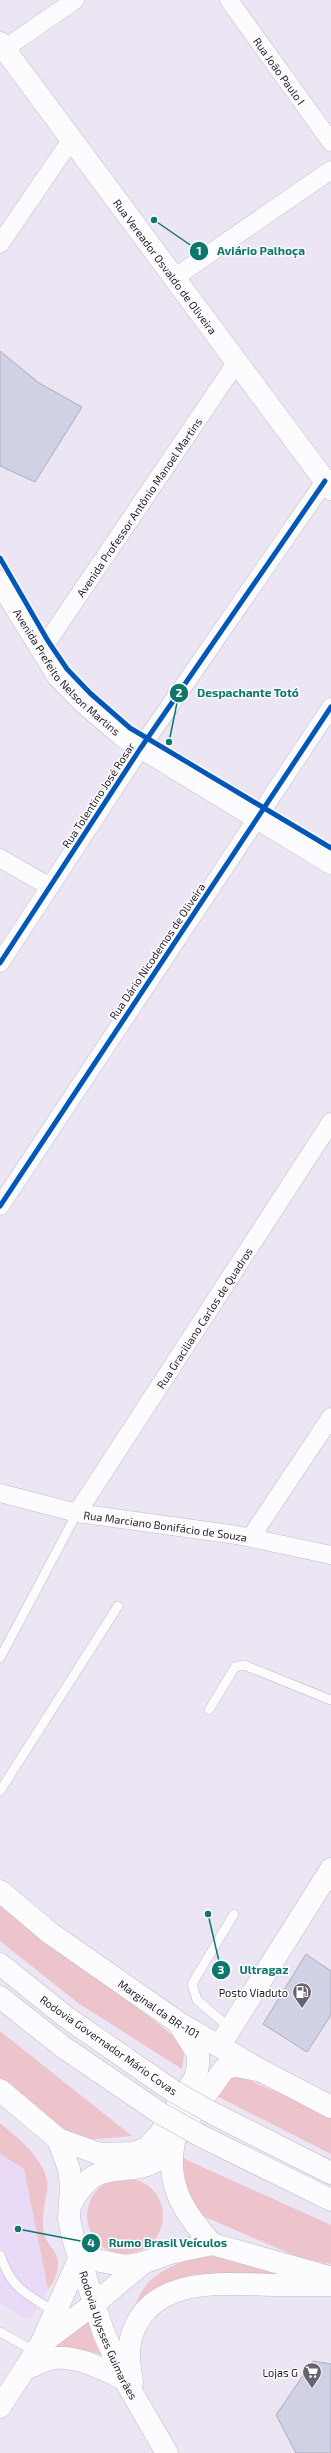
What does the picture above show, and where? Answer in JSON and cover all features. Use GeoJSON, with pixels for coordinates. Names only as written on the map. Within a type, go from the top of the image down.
{"type":"FeatureCollection","features":[{"type":"Feature","properties":{"kind":"main road","name":"Rua Vereador Osvaldo de Oliveira"},"geometry":{"type":"LineString","coordinates":[[2,46],[328,485]]}},
{"type":"Feature","properties":{"kind":"main road","name":"Avenida Prefeito Nelson Martins"},"geometry":{"type":"LineString","coordinates":[[0,582],[41,651],[58,676],[82,701],[140,749],[331,863]]}},
{"type":"Feature","properties":{"kind":"main road"},"geometry":{"type":"LineString","coordinates":[[225,2036],[331,1869]]}},
{"type":"Feature","properties":{"kind":"main road","name":"Marginal da BR-101"},"geometry":{"type":"LineString","coordinates":[[0,1890],[50,1933],[178,2023],[225,2036],[262,2071],[331,2107]]}},
{"type":"Feature","properties":{"kind":"main road","name":"Rodovia Governador Mário Covas"},"geometry":{"type":"LineString","coordinates":[[0,1964],[66,2017],[173,2091],[214,2114],[331,2173]]}},
{"type":"Feature","properties":{"kind":"main road"},"geometry":{"type":"LineString","coordinates":[[0,1997],[63,2048],[160,2113],[201,2136],[331,2200]]}},
{"type":"Feature","properties":{"kind":"main road"},"geometry":{"type":"LineString","coordinates":[[0,2090],[58,2139],[100,2154],[134,2152],[147,2148],[159,2135],[195,2078],[198,2066],[198,2054],[193,2044],[178,2023]]}},
{"type":"Feature","properties":{"kind":"main road"},"geometry":{"type":"LineString","coordinates":[[71,2204],[80,2186],[90,2177],[111,2170],[155,2162],[174,2143],[224,2068],[236,2066],[262,2071]]}},
{"type":"Feature","properties":{"kind":"main road","name":"Rodovia Ulysses Guimarães"},"geometry":{"type":"LineString","coordinates":[[58,2139],[68,2169],[71,2204],[69,2219],[73,2238],[110,2351],[167,2453]]}},
{"type":"Feature","properties":{"kind":"main road"},"geometry":{"type":"LineString","coordinates":[[174,2143],[171,2173],[177,2192],[186,2212],[212,2244]]}},
{"type":"Feature","properties":{"kind":"main road"},"geometry":{"type":"LineString","coordinates":[[2,2401],[34,2355],[56,2313],[80,2257],[126,2266],[142,2263],[170,2253],[212,2244],[331,2278]]}},
{"type":"Feature","properties":{"kind":"main road"},"geometry":{"type":"LineString","coordinates":[[34,2355],[142,2263]]}},
{"type":"Feature","properties":{"kind":"main road"},"geometry":{"type":"LineString","coordinates":[[129,2387],[129,2356],[131,2338],[137,2324],[145,2311],[171,2291],[194,2286],[219,2284],[331,2285]]}},
{"type":"Feature","properties":{"kind":"main road"},"geometry":{"type":"LineString","coordinates":[[34,2355],[50,2359],[66,2358],[104,2370],[129,2387]]}},
{"type":"Feature","properties":{"kind":"street"},"geometry":{"type":"LineString","coordinates":[[2,46],[75,0]]}},
{"type":"Feature","properties":{"kind":"street","name":"Rua João Paulo I"},"geometry":{"type":"LineString","coordinates":[[229,0],[331,142]]}},
{"type":"Feature","properties":{"kind":"street"},"geometry":{"type":"LineString","coordinates":[[0,244],[71,140]]}},
{"type":"Feature","properties":{"kind":"street"},"geometry":{"type":"LineString","coordinates":[[174,278],[331,170]]}},
{"type":"Feature","properties":{"kind":"street","name":"Avenida Professor Antônio Manoel Martins"},"geometry":{"type":"LineString","coordinates":[[41,651],[236,363]]}},
{"type":"Feature","properties":{"kind":"street","name":"Rua Tolentino José Rosar"},"geometry":{"type":"LineString","coordinates":[[0,963],[140,749],[328,485]]}},
{"type":"Feature","properties":{"kind":"street","name":"Rua Dário Nicodemos de Oliveira"},"geometry":{"type":"LineString","coordinates":[[0,1206],[331,707]]}},
{"type":"Feature","properties":{"kind":"street"},"geometry":{"type":"LineString","coordinates":[[0,858],[50,887]]}},
{"type":"Feature","properties":{"kind":"street","name":"Rua Graciliano Carlos de Quadros"},"geometry":{"type":"LineString","coordinates":[[77,1513],[331,1122]]}},
{"type":"Feature","properties":{"kind":"street"},"geometry":{"type":"LineString","coordinates":[[251,1537],[331,1417]]}},
{"type":"Feature","properties":{"kind":"street","name":"Rua Marciano Bonifácio de Souza"},"geometry":{"type":"LineString","coordinates":[[0,1493],[77,1513],[251,1537],[331,1555]]}},
{"type":"Feature","properties":{"kind":"lane"},"geometry":{"type":"LineString","coordinates":[[0,1658],[77,1513]]}},
{"type":"Feature","properties":{"kind":"lane"},"geometry":{"type":"LineString","coordinates":[[0,1791],[118,1606]]}},
{"type":"Feature","properties":{"kind":"lane"},"geometry":{"type":"LineString","coordinates":[[209,1710],[235,1667],[244,1665],[331,1700]]}},
{"type":"Feature","properties":{"kind":"lane"},"geometry":{"type":"LineString","coordinates":[[225,2036],[197,2000],[192,1984],[234,1914]]}},
{"type":"Feature","properties":{"kind":"lane"},"geometry":{"type":"LineString","coordinates":[[0,2255],[5,2268],[21,2292],[56,2313]]}},
{"type":"Feature","properties":{"kind":"lane"},"geometry":{"type":"LineString","coordinates":[[0,2332],[34,2355]]}},
{"type":"Feature","properties":{"kind":"shaded area"},"geometry":{"type":"Polygon","coordinates":[[[0,1899],[185,2045],[182,2069],[78,2003],[0,1941],[0,1899]]]}},
{"type":"Feature","properties":{"kind":"shaded area"},"geometry":{"type":"Polygon","coordinates":[[[0,2031],[132,2136],[86,2140],[63,2135],[0,2080],[0,2031]]]}},
{"type":"Feature","properties":{"kind":"shaded area"},"geometry":{"type":"Polygon","coordinates":[[[229,2071],[331,2116],[331,2154],[211,2093],[229,2071]]]}},
{"type":"Feature","properties":{"kind":"shaded area"},"geometry":{"type":"Polygon","coordinates":[[[0,2123],[21,2141],[34,2155],[44,2170],[47,2179],[43,2229],[45,2237],[58,2260],[55,2277],[48,2289],[24,2169],[0,2154],[0,2123]]]}},
{"type":"Feature","properties":{"kind":"shaded area"},"geometry":{"type":"Polygon","coordinates":[[[0,2154],[24,2169],[48,2289],[30,2321],[0,2303],[0,2154]]]}},
{"type":"Feature","properties":{"kind":"shaded area"},"geometry":{"type":"Polygon","coordinates":[[[178,2156],[331,2225],[331,2264],[298,2257],[196,2213],[189,2205],[178,2156]]]}},
{"type":"Feature","properties":{"kind":"shaded area"},"geometry":{"type":"Polygon","coordinates":[[[125,2178],[140,2181],[152,2189],[160,2201],[163,2216],[160,2231],[152,2243],[140,2251],[125,2254],[110,2251],[98,2243],[90,2231],[87,2216],[90,2201],[98,2189],[110,2181],[125,2178]]]}},
{"type":"Feature","properties":{"kind":"shaded area"},"geometry":{"type":"Polygon","coordinates":[[[204,2255],[219,2255],[293,2277],[217,2274],[131,2323],[140,2295],[155,2277],[177,2264],[204,2255]]]}},
{"type":"Feature","properties":{"kind":"shaded area"},"geometry":{"type":"Polygon","coordinates":[[[89,2315],[92,2336],[102,2355],[89,2351],[53,2353],[60,2342],[89,2315]]]}},
{"type":"Feature","properties":{"kind":"building"},"geometry":{"type":"Polygon","coordinates":[[[0,351],[39,383],[82,407],[35,482],[0,466],[0,351]]]}},
{"type":"Feature","properties":{"kind":"building","name":"Posto Viaduto"},"geometry":{"type":"Polygon","coordinates":[[[306,1954],[331,1971],[331,2015],[307,2052],[263,2024],[306,1954]]]}},
{"type":"Feature","properties":{"kind":"building","name":"Lojas G"},"geometry":{"type":"Polygon","coordinates":[[[313,2361],[331,2364],[331,2453],[296,2453],[276,2415],[313,2361]]]}},
{"type":"Feature","properties":{"kind":"cycle path"},"geometry":{"type":"LineString","coordinates":[[0,963],[140,749],[325,481]]}},
{"type":"Feature","properties":{"kind":"cycle path"},"geometry":{"type":"LineString","coordinates":[[0,558],[48,641],[67,669],[90,693],[130,728],[331,848]]}},
{"type":"Feature","properties":{"kind":"cycle path"},"geometry":{"type":"LineString","coordinates":[[0,1206],[331,707]]}},
{"type":"Feature","properties":{"kind":"place","name":"Aviário Palhoça"},"geometry":{"type":"Point","coordinates":[154,220]}},
{"type":"Feature","properties":{"kind":"place","name":"Despachante Totó"},"geometry":{"type":"Point","coordinates":[169,742]}},
{"type":"Feature","properties":{"kind":"place","name":"Ultragaz"},"geometry":{"type":"Point","coordinates":[208,1914]}},
{"type":"Feature","properties":{"kind":"place","name":"Posto Viaduto"},"geometry":{"type":"Point","coordinates":[302,2009]}},
{"type":"Feature","properties":{"kind":"place","name":"Rumo Brasil Veículos"},"geometry":{"type":"Point","coordinates":[18,2229]}},
{"type":"Feature","properties":{"kind":"place","name":"Lojas G"},"geometry":{"type":"Point","coordinates":[312,2389]}}]}
